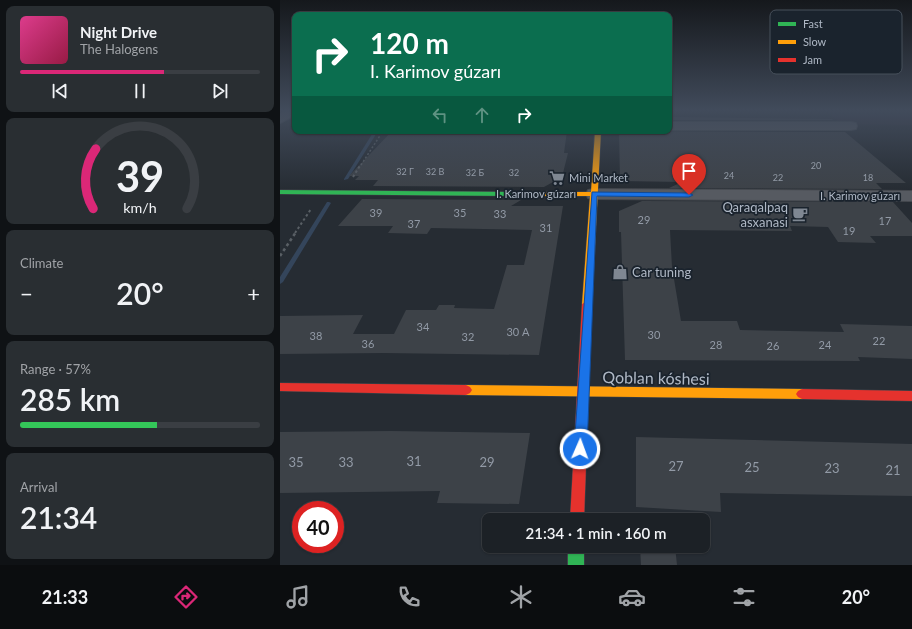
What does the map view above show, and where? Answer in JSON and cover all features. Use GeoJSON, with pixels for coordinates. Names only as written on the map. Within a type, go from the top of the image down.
{"type":"FeatureCollection","features":[{"type":"Feature","properties":{"kind":"street"},"geometry":{"type":"LineString","coordinates":[[578,513],[582,392],[598,137]]}},
{"type":"Feature","properties":{"kind":"street","name":"I. Karimov gúzarı"},"geometry":{"type":"LineString","coordinates":[[280,192],[912,196]]}},
{"type":"Feature","properties":{"kind":"street","name":"Qoblan kóshesi"},"geometry":{"type":"LineString","coordinates":[[280,387],[912,396]]}},
{"type":"Feature","properties":{"kind":"street"},"geometry":{"type":"LineString","coordinates":[[576,553],[576,565]]}},
{"type":"Feature","properties":{"kind":"path"},"geometry":{"type":"LineString","coordinates":[[343,193],[379,137]]}},
{"type":"Feature","properties":{"kind":"path"},"geometry":{"type":"LineString","coordinates":[[280,256],[320,193]]}},
{"type":"Feature","properties":{"kind":"building"},"geometry":{"type":"Polygon","coordinates":[[[386,137],[566,137],[564,153],[568,153],[562,177],[544,187],[373,186],[378,180],[355,180],[359,176],[349,176],[386,137]]]}},
{"type":"Feature","properties":{"kind":"building"},"geometry":{"type":"Polygon","coordinates":[[[619,137],[851,137],[906,183],[876,183],[882,189],[669,188],[682,182],[620,181],[619,137]]]}},
{"type":"Feature","properties":{"kind":"building"},"geometry":{"type":"Polygon","coordinates":[[[362,199],[521,200],[511,206],[563,206],[539,355],[384,353],[280,354],[280,316],[363,315],[353,334],[394,334],[406,310],[436,310],[439,305],[455,305],[454,308],[494,309],[507,265],[524,265],[532,230],[431,228],[427,234],[388,233],[393,226],[338,226],[362,199]]]}},
{"type":"Feature","properties":{"kind":"building"},"geometry":{"type":"Polygon","coordinates":[[[642,201],[893,202],[912,223],[912,236],[870,236],[876,243],[838,242],[828,227],[790,226],[792,231],[670,230],[672,267],[681,321],[737,321],[740,330],[844,332],[840,324],[912,326],[912,359],[858,357],[860,361],[625,360],[619,211],[642,201]]]}},
{"type":"Feature","properties":{"kind":"building"},"geometry":{"type":"Polygon","coordinates":[[[391,431],[530,433],[519,504],[437,503],[440,491],[280,493],[280,432],[391,431]]]}},
{"type":"Feature","properties":{"kind":"building"},"geometry":{"type":"Polygon","coordinates":[[[636,437],[912,444],[912,496],[720,493],[721,512],[636,507],[636,437]]]}},
{"type":"Feature","properties":{"kind":"building"},"geometry":{"type":"Polygon","coordinates":[[[640,553],[676,553],[677,565],[641,565],[640,553]]]}},
{"type":"Feature","properties":{"kind":"waterway"},"geometry":{"type":"LineString","coordinates":[[346,179],[372,137]]}},
{"type":"Feature","properties":{"kind":"waterway"},"geometry":{"type":"LineString","coordinates":[[280,282],[329,203]]}},
{"type":"Feature","properties":{"kind":"traffic: fast"},"geometry":{"type":"LineString","coordinates":[[280,192],[521,194]]}},
{"type":"Feature","properties":{"kind":"traffic: fast"},"geometry":{"type":"LineString","coordinates":[[576,553],[576,565]]}},
{"type":"Feature","properties":{"kind":"traffic: slow"},"geometry":{"type":"LineString","coordinates":[[587,304],[598,137]]}},
{"type":"Feature","properties":{"kind":"traffic: slow"},"geometry":{"type":"LineString","coordinates":[[521,194],[594,194]]}},
{"type":"Feature","properties":{"kind":"traffic: slow"},"geometry":{"type":"LineString","coordinates":[[466,390],[802,394]]}},
{"type":"Feature","properties":{"kind":"traffic: jam"},"geometry":{"type":"LineString","coordinates":[[577,513],[587,304]]}},
{"type":"Feature","properties":{"kind":"traffic: jam"},"geometry":{"type":"LineString","coordinates":[[280,387],[466,390]]}},
{"type":"Feature","properties":{"kind":"traffic: jam"},"geometry":{"type":"LineString","coordinates":[[802,394],[912,396]]}},
{"type":"Feature","properties":{"kind":"place","name":"Mini Market"},"geometry":{"type":"Point","coordinates":[557,178]}},
{"type":"Feature","properties":{"kind":"place","name":"Qaraqalpaq asxanasi"},"geometry":{"type":"Point","coordinates":[800,214]}},
{"type":"Feature","properties":{"kind":"place","name":"Car tuning"},"geometry":{"type":"Point","coordinates":[620,272]}},
{"type":"Feature","properties":{"kind":"route"},"geometry":{"type":"LineString","coordinates":[[580,449],[594,194],[689,195]]}}]}
